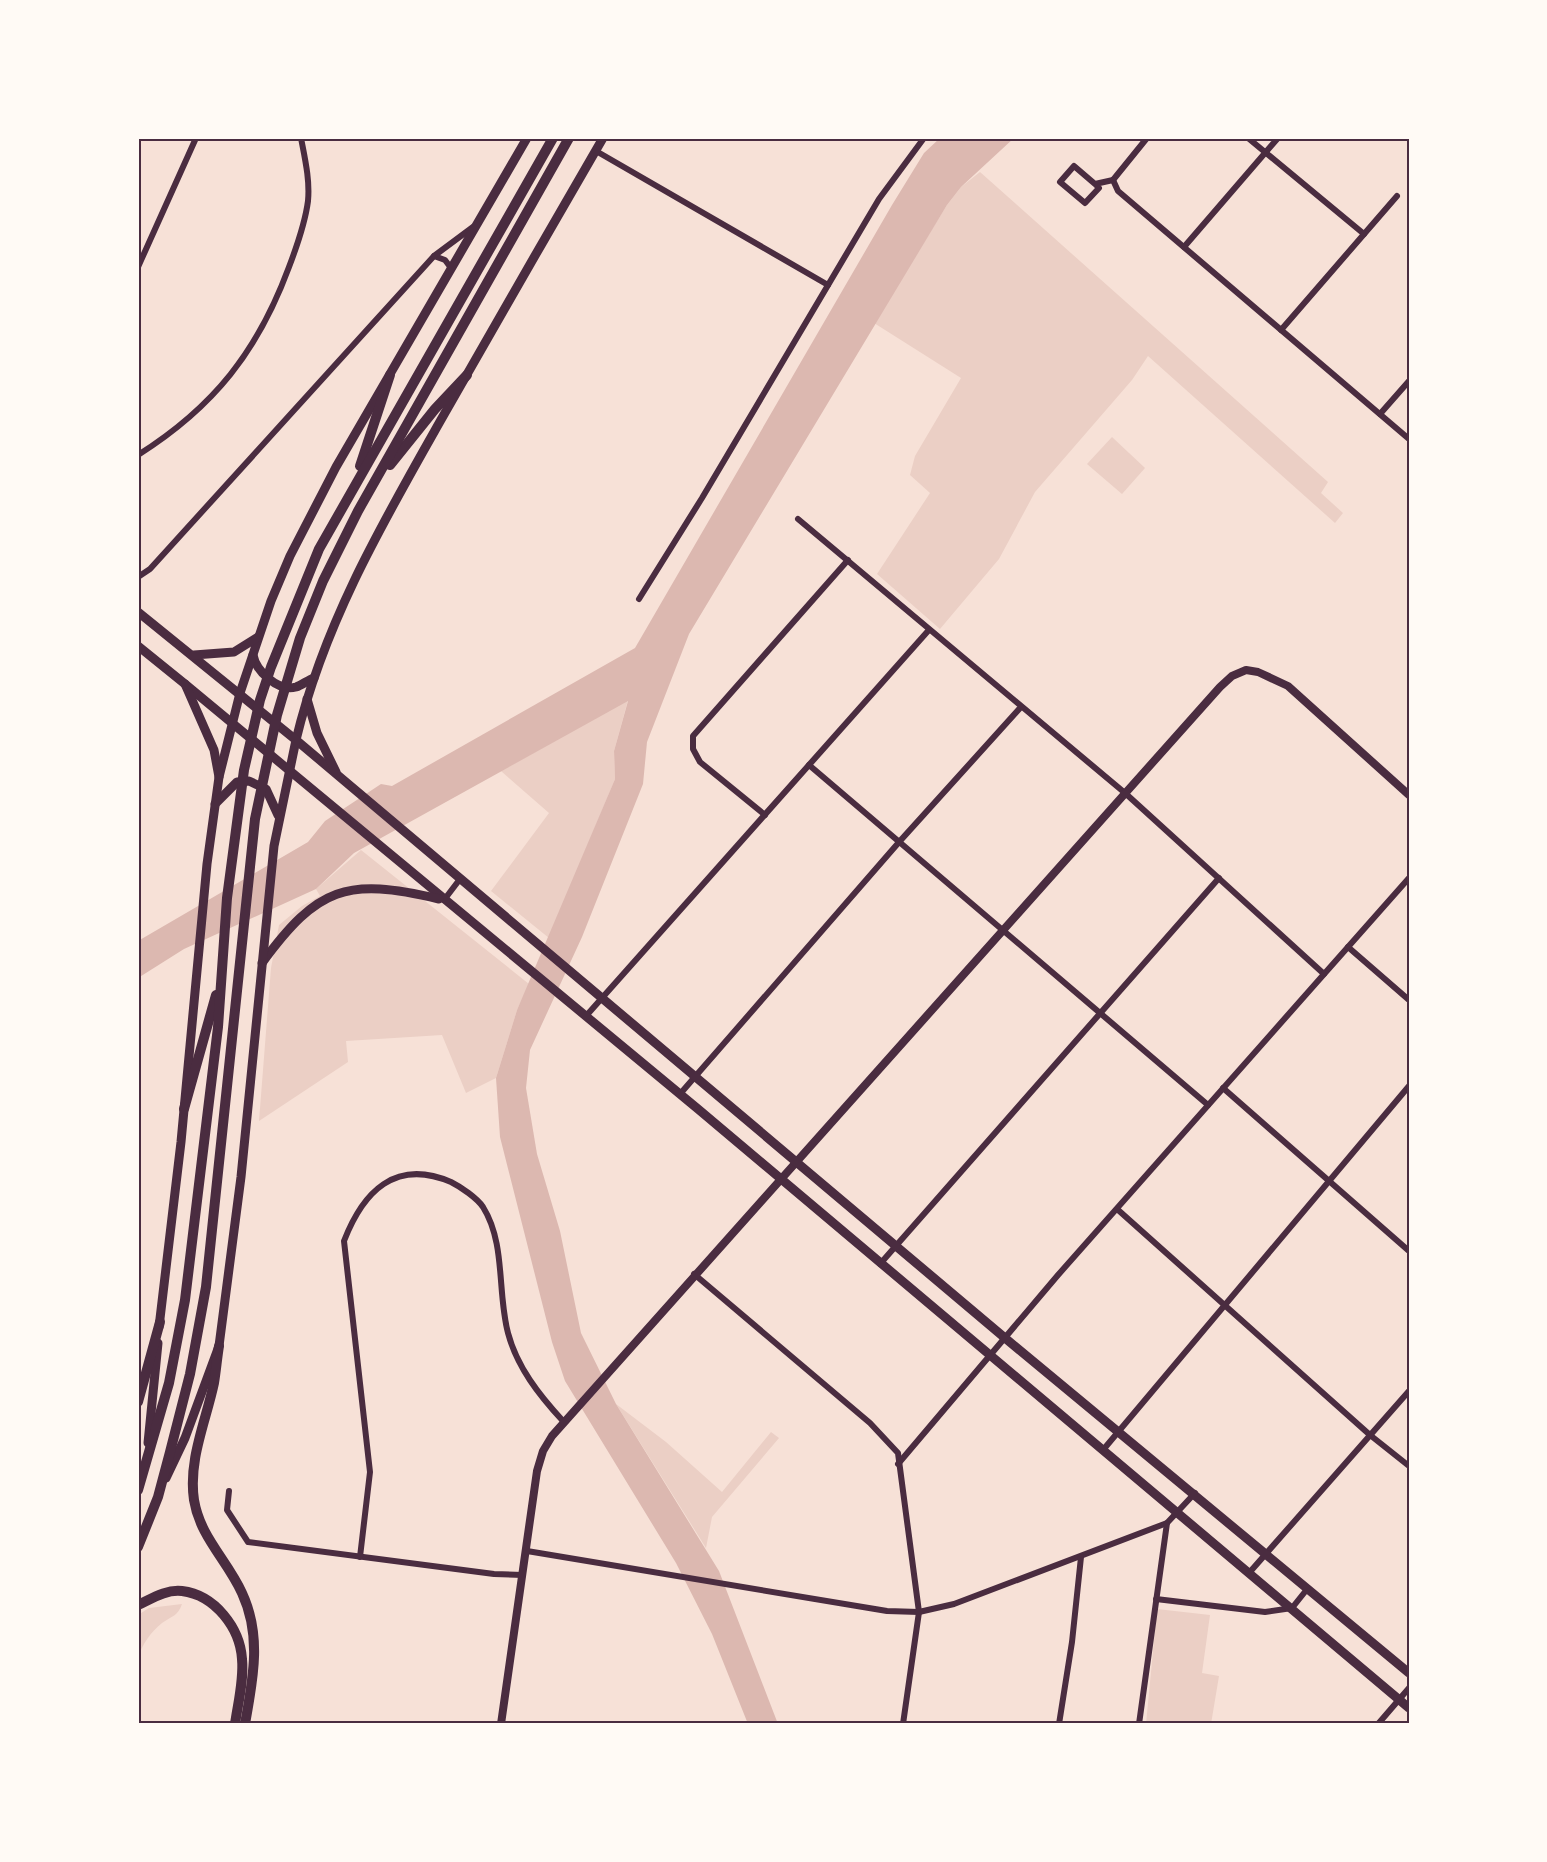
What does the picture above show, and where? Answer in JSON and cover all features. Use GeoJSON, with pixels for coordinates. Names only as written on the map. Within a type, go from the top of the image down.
{"type":"FeatureCollection","features":[{"type":"Feature","properties":{"kind":"highway"},"geometry":{"type":"LineString","coordinates":[[138,1490],[169,1383],[185,1300],[195,1228],[222,972],[226,898],[244,770],[260,700],[285,630],[319,549],[553,138]]}},
{"type":"Feature","properties":{"kind":"highway"},"geometry":{"type":"LineString","coordinates":[[138,1547],[158,1497],[190,1374],[206,1287],[259,793],[270,740],[300,638],[336,553],[369,490],[569,138]]}},
{"type":"Feature","properties":{"kind":"highway"},"geometry":{"type":"LineString","coordinates":[[352,489],[390,375]]}},
{"type":"Feature","properties":{"kind":"highway"},"geometry":{"type":"LineString","coordinates":[[369,490],[435,409],[467,375]]}},
{"type":"Feature","properties":{"kind":"highway"},"geometry":{"type":"LineString","coordinates":[[184,1109],[222,972]]}},
{"type":"Feature","properties":{"kind":"highway"},"geometry":{"type":"LineString","coordinates":[[138,1402],[159,1322]]}},
{"type":"Feature","properties":{"kind":"highway"},"geometry":{"type":"LineString","coordinates":[[219,1346],[214,1382],[194,1460],[193,1485],[202,1528],[242,1593],[253,1624],[254,1672],[240,1724]]}},
{"type":"Feature","properties":{"kind":"highway"},"geometry":{"type":"LineString","coordinates":[[138,1605],[160,1594],[180,1590],[208,1602],[224,1615],[235,1632],[242,1658],[240,1724]]}},
{"type":"Feature","properties":{"kind":"main road"},"geometry":{"type":"LineString","coordinates":[[146,1466],[159,1322],[184,1109],[207,864],[219,777],[240,693],[258,637],[290,556],[336,467],[527,138]]}},
{"type":"Feature","properties":{"kind":"main road"},"geometry":{"type":"LineString","coordinates":[[158,1497],[185,1438],[219,1346],[241,1177],[274,846],[288,772],[306,697],[351,584],[467,375],[603,138]]}},
{"type":"Feature","properties":{"kind":"main road"},"geometry":{"type":"LineString","coordinates":[[138,612],[240,693],[1005,1338],[1195,1493],[1409,1673]]}},
{"type":"Feature","properties":{"kind":"main road"},"geometry":{"type":"LineString","coordinates":[[194,655],[234,652],[258,637]]}},
{"type":"Feature","properties":{"kind":"main road"},"geometry":{"type":"LineString","coordinates":[[138,646],[335,812],[782,1179],[1409,1708]]}},
{"type":"Feature","properties":{"kind":"main road"},"geometry":{"type":"LineString","coordinates":[[253,652],[258,669],[278,684],[297,687],[314,678]]}},
{"type":"Feature","properties":{"kind":"main road"},"geometry":{"type":"LineString","coordinates":[[185,684],[214,750],[219,777]]}},
{"type":"Feature","properties":{"kind":"main road"},"geometry":{"type":"LineString","coordinates":[[306,697],[316,731],[339,777]]}},
{"type":"Feature","properties":{"kind":"main road"},"geometry":{"type":"LineString","coordinates":[[215,805],[237,782],[249,782],[266,789],[271,795],[279,820]]}},
{"type":"Feature","properties":{"kind":"main road"},"geometry":{"type":"LineString","coordinates":[[262,963],[297,919],[326,898],[363,889],[409,893],[443,900]]}},
{"type":"Feature","properties":{"kind":"street"},"geometry":{"type":"LineString","coordinates":[[138,267],[196,138]]}},
{"type":"Feature","properties":{"kind":"street"},"geometry":{"type":"LineString","coordinates":[[138,455],[170,435],[219,390],[273,311],[298,243],[308,202],[308,174],[301,138]]}},
{"type":"Feature","properties":{"kind":"street"},"geometry":{"type":"LineString","coordinates":[[639,599],[702,498],[879,199],[924,138]]}},
{"type":"Feature","properties":{"kind":"street"},"geometry":{"type":"LineString","coordinates":[[1095,184],[1113,180],[1147,138]]}},
{"type":"Feature","properties":{"kind":"street"},"geometry":{"type":"LineString","coordinates":[[1248,138],[1364,234]]}},
{"type":"Feature","properties":{"kind":"street"},"geometry":{"type":"LineString","coordinates":[[1184,247],[1278,138]]}},
{"type":"Feature","properties":{"kind":"street"},"geometry":{"type":"LineString","coordinates":[[596,151],[828,285]]}},
{"type":"Feature","properties":{"kind":"street"},"geometry":{"type":"LineString","coordinates":[[1074,166],[1095,184],[1099,188],[1085,203],[1060,182],[1074,166]]}},
{"type":"Feature","properties":{"kind":"street"},"geometry":{"type":"LineString","coordinates":[[1113,180],[1118,191],[1409,439]]}},
{"type":"Feature","properties":{"kind":"street"},"geometry":{"type":"LineString","coordinates":[[1281,330],[1397,196]]}},
{"type":"Feature","properties":{"kind":"street"},"geometry":{"type":"LineString","coordinates":[[138,577],[150,569],[434,256],[476,225]]}},
{"type":"Feature","properties":{"kind":"street"},"geometry":{"type":"LineString","coordinates":[[434,256],[445,260],[451,268]]}},
{"type":"Feature","properties":{"kind":"street"},"geometry":{"type":"LineString","coordinates":[[1380,414],[1409,381]]}},
{"type":"Feature","properties":{"kind":"street"},"geometry":{"type":"LineString","coordinates":[[798,519],[928,631],[1125,793],[1324,974]]}},
{"type":"Feature","properties":{"kind":"street"},"geometry":{"type":"LineString","coordinates":[[765,815],[700,762],[693,749],[693,736],[848,560]]}},
{"type":"Feature","properties":{"kind":"street"},"geometry":{"type":"LineString","coordinates":[[586,1016],[928,631]]}},
{"type":"Feature","properties":{"kind":"street"},"geometry":{"type":"LineString","coordinates":[[501,1724],[537,1471],[543,1451],[563,1421],[1220,687],[1232,675],[1248,670],[1258,672],[1288,686],[1409,795]]}},
{"type":"Feature","properties":{"kind":"street"},"geometry":{"type":"LineString","coordinates":[[680,1094],[900,841],[1021,707]]}},
{"type":"Feature","properties":{"kind":"street"},"geometry":{"type":"LineString","coordinates":[[809,765],[1208,1105]]}},
{"type":"Feature","properties":{"kind":"street"},"geometry":{"type":"LineString","coordinates":[[880,1264],[1219,878]]}},
{"type":"Feature","properties":{"kind":"street"},"geometry":{"type":"LineString","coordinates":[[898,1464],[989,1356],[1409,878]]}},
{"type":"Feature","properties":{"kind":"street"},"geometry":{"type":"LineString","coordinates":[[443,900],[460,879]]}},
{"type":"Feature","properties":{"kind":"street"},"geometry":{"type":"LineString","coordinates":[[1348,947],[1409,1000]]}},
{"type":"Feature","properties":{"kind":"street"},"geometry":{"type":"LineString","coordinates":[[1103,1450],[1223,1303],[1409,1086]]}},
{"type":"Feature","properties":{"kind":"street"},"geometry":{"type":"LineString","coordinates":[[1222,1089],[1409,1251]]}},
{"type":"Feature","properties":{"kind":"street"},"geometry":{"type":"LineString","coordinates":[[360,1557],[370,1472],[344,1241],[354,1214],[371,1193],[394,1178],[430,1173],[457,1185],[482,1205],[495,1234],[507,1331],[514,1351],[521,1367],[563,1421]]}},
{"type":"Feature","properties":{"kind":"street"},"geometry":{"type":"LineString","coordinates":[[1118,1209],[1370,1435],[1409,1466]]}},
{"type":"Feature","properties":{"kind":"street"},"geometry":{"type":"LineString","coordinates":[[694,1274],[870,1423],[898,1453],[919,1611],[903,1724]]}},
{"type":"Feature","properties":{"kind":"street"},"geometry":{"type":"LineString","coordinates":[[1250,1573],[1409,1391]]}},
{"type":"Feature","properties":{"kind":"street"},"geometry":{"type":"LineString","coordinates":[[229,1491],[227,1510],[248,1542],[523,1575]]}},
{"type":"Feature","properties":{"kind":"street"},"geometry":{"type":"LineString","coordinates":[[527,1551],[887,1611],[919,1611],[954,1604],[1167,1523],[1179,1513],[1195,1493]]}},
{"type":"Feature","properties":{"kind":"street"},"geometry":{"type":"LineString","coordinates":[[1139,1724],[1167,1523]]}},
{"type":"Feature","properties":{"kind":"street"},"geometry":{"type":"LineString","coordinates":[[1059,1724],[1072,1642],[1081,1557]]}},
{"type":"Feature","properties":{"kind":"street"},"geometry":{"type":"LineString","coordinates":[[1156,1599],[1265,1612],[1292,1608],[1308,1588]]}},
{"type":"Feature","properties":{"kind":"street"},"geometry":{"type":"LineString","coordinates":[[1378,1724],[1409,1688]]}},
{"type":"Feature","properties":{"kind":"shaded area"},"geometry":{"type":"Polygon","coordinates":[[[940,138],[1014,138],[961,187],[947,205],[689,634],[647,742],[643,784],[582,937],[530,1050],[526,1088],[537,1154],[560,1231],[581,1333],[616,1404],[719,1571],[778,1724],[748,1724],[712,1634],[676,1563],[565,1381],[552,1342],[500,1137],[496,1078],[517,1010],[615,779],[614,751],[628,701],[354,853],[316,889],[184,949],[138,978],[138,941],[308,842],[325,821],[381,784],[392,786],[635,648],[892,205],[924,153],[940,138]]]}},
{"type":"Feature","properties":{"kind":"shaded area"},"geometry":{"type":"Polygon","coordinates":[[[980,172],[1328,482],[1321,493],[1343,513],[1335,523],[1148,356],[1132,380],[1035,492],[999,559],[940,629],[877,574],[930,493],[910,475],[915,456],[961,378],[874,323],[947,205],[961,187],[980,172]]]}},
{"type":"Feature","properties":{"kind":"shaded area"},"geometry":{"type":"Polygon","coordinates":[[[1112,437],[1145,468],[1122,494],[1087,464],[1112,437]]]}},
{"type":"Feature","properties":{"kind":"shaded area"},"geometry":{"type":"Polygon","coordinates":[[[628,700],[614,751],[615,779],[549,938],[491,891],[549,813],[501,771],[628,700]]]}},
{"type":"Feature","properties":{"kind":"shaded area"},"geometry":{"type":"Polygon","coordinates":[[[361,850],[529,984],[517,1010],[496,1078],[466,1093],[442,1035],[346,1041],[348,1062],[259,1121],[271,968],[279,925],[302,906],[320,896],[316,889],[361,850]]]}},
{"type":"Feature","properties":{"kind":"shaded area"},"geometry":{"type":"Polygon","coordinates":[[[616,1404],[666,1442],[722,1492],[771,1432],[779,1438],[712,1517],[706,1548],[616,1404]]]}},
{"type":"Feature","properties":{"kind":"shaded area"},"geometry":{"type":"Polygon","coordinates":[[[182,1604],[177,1613],[151,1634],[138,1658],[138,1615],[149,1608],[182,1604]]]}},
{"type":"Feature","properties":{"kind":"shaded area"},"geometry":{"type":"Polygon","coordinates":[[[1157,1609],[1210,1615],[1202,1673],[1219,1676],[1211,1724],[1146,1724],[1157,1609]]]}}]}
